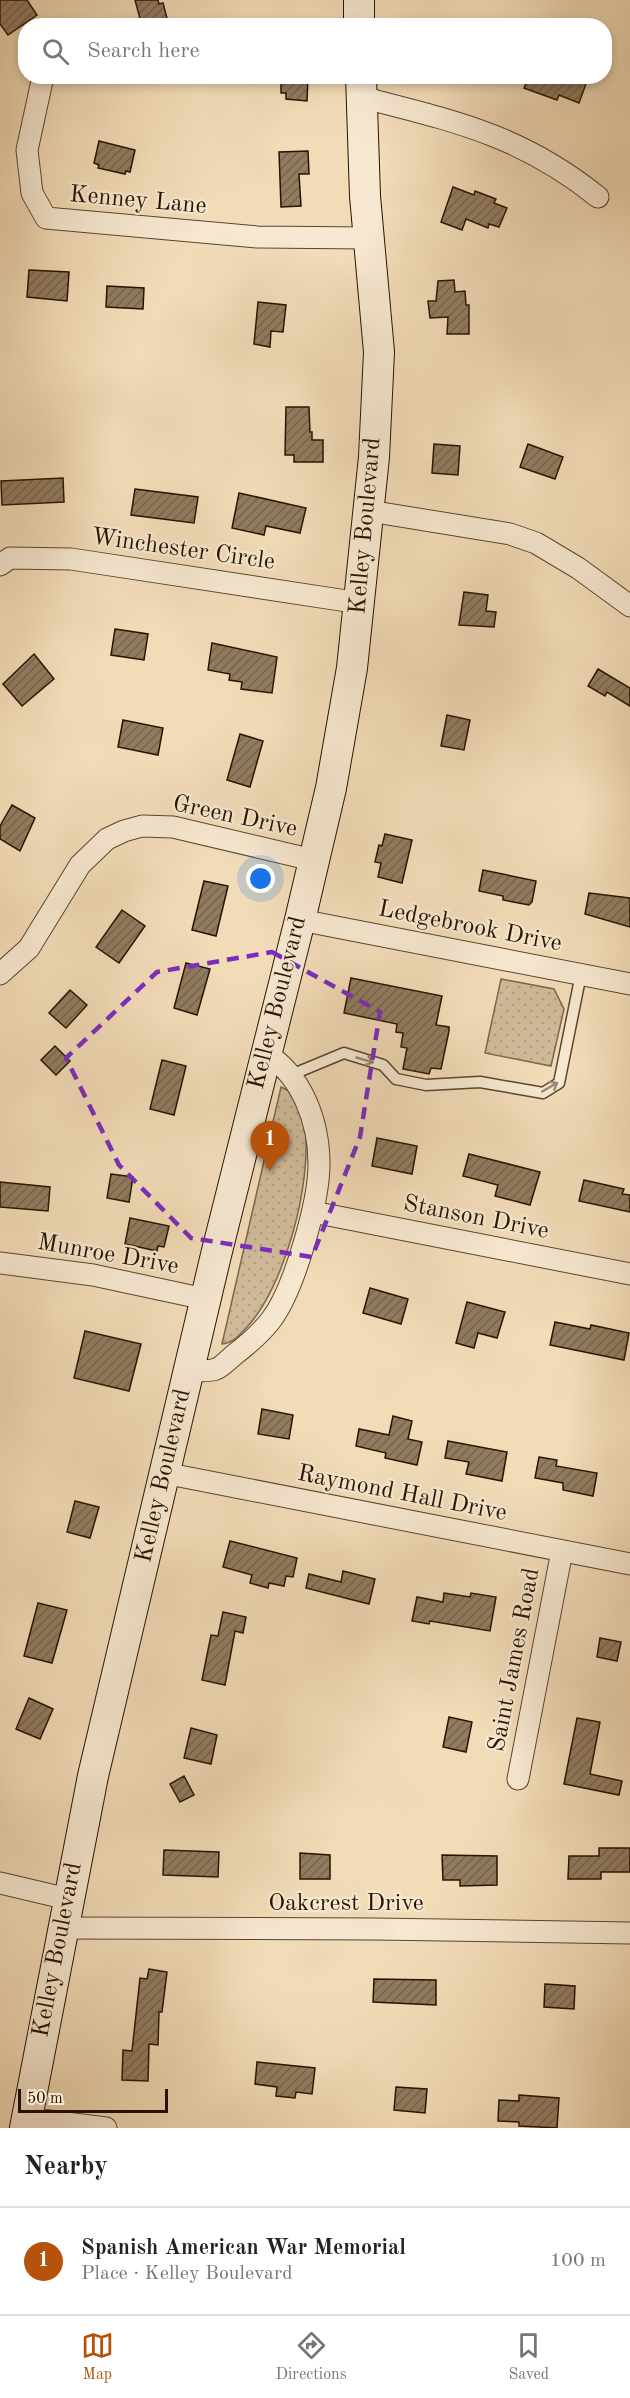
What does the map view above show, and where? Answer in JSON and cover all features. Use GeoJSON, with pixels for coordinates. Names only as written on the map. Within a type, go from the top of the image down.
{"type":"FeatureCollection","features":[{"type":"Feature","properties":{"kind":"main road"},"geometry":{"type":"LineString","coordinates":[[359,0],[359,18]]}},
{"type":"Feature","properties":{"kind":"main road","name":"Kelley Boulevard"},"geometry":{"type":"LineString","coordinates":[[25,2123],[93,1776],[188,1371],[331,788],[360,603],[369,511],[379,352],[369,238],[361,87]]}},
{"type":"Feature","properties":{"kind":"street","name":"Kenney Lane"},"geometry":{"type":"LineString","coordinates":[[41,84],[27,150],[32,193],[46,218],[257,237],[369,238]]}},
{"type":"Feature","properties":{"kind":"street"},"geometry":{"type":"LineString","coordinates":[[361,87],[469,125],[520,146],[565,170],[598,197]]}},
{"type":"Feature","properties":{"kind":"street"},"geometry":{"type":"LineString","coordinates":[[369,511],[510,534],[536,543],[568,562],[630,606]]}},
{"type":"Feature","properties":{"kind":"street","name":"Winchester Circle"},"geometry":{"type":"LineString","coordinates":[[0,565],[10,558],[71,559],[360,603]]}},
{"type":"Feature","properties":{"kind":"street","name":"Green Drive"},"geometry":{"type":"LineString","coordinates":[[0,974],[29,948],[80,864],[107,839],[124,831],[142,826],[173,827],[313,860]]}},
{"type":"Feature","properties":{"kind":"street","name":"Ledgebrook Drive"},"geometry":{"type":"LineString","coordinates":[[300,920],[630,984]]}},
{"type":"Feature","properties":{"kind":"street"},"geometry":{"type":"LineString","coordinates":[[188,1371],[216,1369],[246,1347],[271,1320],[285,1293],[313,1212],[319,1163],[314,1127],[300,1086],[281,1063],[265,1053]]}},
{"type":"Feature","properties":{"kind":"street","name":"Stanson Drive"},"geometry":{"type":"LineString","coordinates":[[313,1212],[630,1274]]}},
{"type":"Feature","properties":{"kind":"street","name":"Munroe Drive"},"geometry":{"type":"LineString","coordinates":[[0,1263],[93,1275],[206,1299]]}},
{"type":"Feature","properties":{"kind":"street","name":"Raymond Hall Drive"},"geometry":{"type":"LineString","coordinates":[[164,1473],[630,1564]]}},
{"type":"Feature","properties":{"kind":"street","name":"Saint James Road"},"geometry":{"type":"LineString","coordinates":[[518,1779],[562,1551]]}},
{"type":"Feature","properties":{"kind":"street"},"geometry":{"type":"LineString","coordinates":[[0,1884],[68,1899]]}},
{"type":"Feature","properties":{"kind":"street","name":"Oakcrest Drive"},"geometry":{"type":"LineString","coordinates":[[62,1928],[375,1929],[630,1934]]}},
{"type":"Feature","properties":{"kind":"street"},"geometry":{"type":"LineString","coordinates":[[25,2123],[106,2128]]}},
{"type":"Feature","properties":{"kind":"lane"},"geometry":{"type":"LineString","coordinates":[[291,1075],[344,1053],[383,1065],[396,1079],[426,1085],[480,1082],[543,1093],[559,1083],[581,974]]}},
{"type":"Feature","properties":{"kind":"highlighted area"},"geometry":{"type":"Polygon","coordinates":[[[272,952],[380,1012],[360,1137],[312,1257],[191,1238],[119,1165],[66,1058],[157,972],[272,952]]]}},
{"type":"Feature","properties":{"kind":"shaded area"},"geometry":{"type":"Polygon","coordinates":[[[501,979],[554,989],[564,1009],[551,1066],[485,1053],[501,979]]]}},
{"type":"Feature","properties":{"kind":"shaded area"},"geometry":{"type":"Polygon","coordinates":[[[281,1087],[293,1093],[305,1128],[306,1151],[300,1204],[284,1261],[261,1309],[236,1338],[222,1344],[281,1087]]]}},
{"type":"Feature","properties":{"kind":"building"},"geometry":{"type":"Polygon","coordinates":[[[0,0],[27,0],[37,15],[33,18],[18,18],[18,28],[8,35],[0,24],[0,0]]]}},
{"type":"Feature","properties":{"kind":"building"},"geometry":{"type":"Polygon","coordinates":[[[135,0],[158,0],[159,4],[163,3],[167,18],[140,18],[135,0]]]}},
{"type":"Feature","properties":{"kind":"building"},"geometry":{"type":"Polygon","coordinates":[[[281,84],[308,84],[307,101],[286,99],[286,93],[281,93],[281,84]]]}},
{"type":"Feature","properties":{"kind":"building"},"geometry":{"type":"Polygon","coordinates":[[[526,84],[586,84],[579,103],[559,95],[557,100],[524,88],[526,84]]]}},
{"type":"Feature","properties":{"kind":"building"},"geometry":{"type":"Polygon","coordinates":[[[99,141],[135,150],[130,172],[126,171],[125,174],[98,168],[99,165],[94,163],[99,141]]]}},
{"type":"Feature","properties":{"kind":"building"},"geometry":{"type":"Polygon","coordinates":[[[308,151],[309,174],[299,174],[301,206],[281,207],[279,152],[308,151]]]}},
{"type":"Feature","properties":{"kind":"building"},"geometry":{"type":"Polygon","coordinates":[[[453,187],[474,195],[475,191],[496,199],[494,203],[507,208],[499,227],[489,224],[488,228],[466,219],[462,230],[441,222],[453,187]]]}},
{"type":"Feature","properties":{"kind":"building"},"geometry":{"type":"Polygon","coordinates":[[[29,270],[69,272],[67,301],[27,297],[29,270]]]}},
{"type":"Feature","properties":{"kind":"building"},"geometry":{"type":"Polygon","coordinates":[[[454,280],[455,292],[465,291],[466,305],[469,305],[469,334],[447,334],[448,317],[430,318],[428,301],[436,301],[438,281],[454,280]]]}},
{"type":"Feature","properties":{"kind":"building"},"geometry":{"type":"Polygon","coordinates":[[[107,286],[144,288],[143,309],[106,307],[107,286]]]}},
{"type":"Feature","properties":{"kind":"building"},"geometry":{"type":"Polygon","coordinates":[[[258,302],[286,305],[283,332],[271,331],[270,347],[254,344],[258,302]]]}},
{"type":"Feature","properties":{"kind":"building"},"geometry":{"type":"Polygon","coordinates":[[[286,407],[309,407],[312,440],[323,440],[323,462],[294,462],[294,455],[285,455],[286,407]]]}},
{"type":"Feature","properties":{"kind":"building"},"geometry":{"type":"Polygon","coordinates":[[[434,444],[460,446],[458,475],[432,473],[434,444]]]}},
{"type":"Feature","properties":{"kind":"building"},"geometry":{"type":"Polygon","coordinates":[[[528,444],[563,457],[555,479],[520,467],[528,444]]]}},
{"type":"Feature","properties":{"kind":"building"},"geometry":{"type":"Polygon","coordinates":[[[63,478],[64,502],[2,505],[1,481],[63,478]]]}},
{"type":"Feature","properties":{"kind":"building"},"geometry":{"type":"Polygon","coordinates":[[[135,489],[198,497],[194,523],[131,515],[135,489]]]}},
{"type":"Feature","properties":{"kind":"building"},"geometry":{"type":"Polygon","coordinates":[[[239,493],[306,508],[300,533],[266,526],[264,535],[232,528],[239,493]]]}},
{"type":"Feature","properties":{"kind":"building"},"geometry":{"type":"Polygon","coordinates":[[[464,592],[488,595],[486,611],[496,612],[494,627],[459,625],[464,592]]]}},
{"type":"Feature","properties":{"kind":"building"},"geometry":{"type":"Polygon","coordinates":[[[115,629],[148,634],[144,660],[111,655],[115,629]]]}},
{"type":"Feature","properties":{"kind":"building"},"geometry":{"type":"Polygon","coordinates":[[[212,643],[277,657],[272,693],[241,689],[242,682],[229,680],[230,674],[208,670],[212,643]]]}},
{"type":"Feature","properties":{"kind":"building"},"geometry":{"type":"Polygon","coordinates":[[[34,654],[54,679],[22,706],[3,684],[34,654]]]}},
{"type":"Feature","properties":{"kind":"building"},"geometry":{"type":"Polygon","coordinates":[[[598,669],[630,688],[630,706],[607,692],[605,696],[588,686],[598,669]]]}},
{"type":"Feature","properties":{"kind":"building"},"geometry":{"type":"Polygon","coordinates":[[[447,715],[470,720],[464,750],[441,746],[447,715]]]}},
{"type":"Feature","properties":{"kind":"building"},"geometry":{"type":"Polygon","coordinates":[[[123,720],[163,728],[158,755],[118,747],[123,720]]]}},
{"type":"Feature","properties":{"kind":"building"},"geometry":{"type":"Polygon","coordinates":[[[240,734],[263,741],[250,787],[227,780],[240,734]]]}},
{"type":"Feature","properties":{"kind":"building"},"geometry":{"type":"Polygon","coordinates":[[[12,805],[35,818],[20,851],[0,839],[0,826],[12,805]]]}},
{"type":"Feature","properties":{"kind":"building"},"geometry":{"type":"Polygon","coordinates":[[[385,834],[412,840],[402,883],[378,877],[381,863],[375,862],[379,845],[382,846],[385,834]]]}},
{"type":"Feature","properties":{"kind":"building"},"geometry":{"type":"Polygon","coordinates":[[[483,870],[536,881],[532,902],[529,905],[503,900],[503,896],[479,891],[483,870]]]}},
{"type":"Feature","properties":{"kind":"building"},"geometry":{"type":"Polygon","coordinates":[[[204,881],[228,886],[216,936],[192,930],[204,881]]]}},
{"type":"Feature","properties":{"kind":"building"},"geometry":{"type":"Polygon","coordinates":[[[589,893],[630,898],[630,927],[585,914],[589,893]]]}},
{"type":"Feature","properties":{"kind":"building"},"geometry":{"type":"Polygon","coordinates":[[[122,910],[145,926],[119,963],[96,947],[122,910]]]}},
{"type":"Feature","properties":{"kind":"building"},"geometry":{"type":"Polygon","coordinates":[[[186,963],[210,969],[197,1015],[174,1008],[186,963]]]}},
{"type":"Feature","properties":{"kind":"building"},"geometry":{"type":"Polygon","coordinates":[[[351,978],[442,996],[436,1025],[449,1027],[449,1031],[441,1069],[431,1068],[429,1074],[403,1069],[407,1048],[401,1047],[403,1033],[396,1032],[397,1024],[344,1013],[351,978]]]}},
{"type":"Feature","properties":{"kind":"building"},"geometry":{"type":"Polygon","coordinates":[[[70,990],[87,1005],[66,1028],[49,1013],[70,990]]]}},
{"type":"Feature","properties":{"kind":"building"},"geometry":{"type":"Polygon","coordinates":[[[55,1046],[70,1061],[56,1075],[41,1060],[55,1046]]]}},
{"type":"Feature","properties":{"kind":"building"},"geometry":{"type":"Polygon","coordinates":[[[162,1060],[186,1066],[174,1115],[150,1109],[162,1060]]]}},
{"type":"Feature","properties":{"kind":"building"},"geometry":{"type":"Polygon","coordinates":[[[377,1138],[417,1146],[412,1174],[372,1166],[377,1138]]]}},
{"type":"Feature","properties":{"kind":"building"},"geometry":{"type":"Polygon","coordinates":[[[469,1154],[540,1172],[530,1205],[495,1196],[498,1185],[463,1176],[469,1154]]]}},
{"type":"Feature","properties":{"kind":"building"},"geometry":{"type":"Polygon","coordinates":[[[111,1174],[133,1177],[129,1202],[107,1198],[111,1174]]]}},
{"type":"Feature","properties":{"kind":"building"},"geometry":{"type":"Polygon","coordinates":[[[584,1180],[624,1189],[622,1194],[630,1195],[630,1212],[579,1201],[584,1180]]]}},
{"type":"Feature","properties":{"kind":"building"},"geometry":{"type":"Polygon","coordinates":[[[0,1182],[50,1187],[48,1211],[0,1207],[0,1182]]]}},
{"type":"Feature","properties":{"kind":"building"},"geometry":{"type":"Polygon","coordinates":[[[130,1218],[169,1226],[164,1247],[158,1246],[157,1251],[125,1244],[130,1218]]]}},
{"type":"Feature","properties":{"kind":"building"},"geometry":{"type":"Polygon","coordinates":[[[370,1288],[408,1299],[401,1324],[363,1313],[370,1288]]]}},
{"type":"Feature","properties":{"kind":"building"},"geometry":{"type":"Polygon","coordinates":[[[467,1302],[505,1312],[497,1338],[478,1333],[474,1348],[456,1343],[467,1302]]]}},
{"type":"Feature","properties":{"kind":"building"},"geometry":{"type":"Polygon","coordinates":[[[555,1322],[590,1329],[591,1325],[629,1333],[624,1360],[550,1345],[555,1322]]]}},
{"type":"Feature","properties":{"kind":"building"},"geometry":{"type":"Polygon","coordinates":[[[85,1331],[141,1344],[129,1391],[74,1378],[85,1331]]]}},
{"type":"Feature","properties":{"kind":"building"},"geometry":{"type":"Polygon","coordinates":[[[262,1409],[293,1415],[289,1439],[258,1434],[262,1409]]]}},
{"type":"Feature","properties":{"kind":"building"},"geometry":{"type":"Polygon","coordinates":[[[393,1416],[412,1421],[408,1439],[422,1442],[417,1465],[385,1458],[386,1453],[356,1446],[359,1429],[389,1435],[393,1416]]]}},
{"type":"Feature","properties":{"kind":"building"},"geometry":{"type":"Polygon","coordinates":[[[448,1441],[507,1452],[502,1481],[466,1474],[469,1462],[445,1458],[448,1441]]]}},
{"type":"Feature","properties":{"kind":"building"},"geometry":{"type":"Polygon","coordinates":[[[539,1457],[557,1460],[556,1466],[597,1473],[593,1496],[563,1490],[563,1483],[535,1478],[539,1457]]]}},
{"type":"Feature","properties":{"kind":"building"},"geometry":{"type":"Polygon","coordinates":[[[75,1501],[99,1507],[90,1538],[67,1532],[75,1501]]]}},
{"type":"Feature","properties":{"kind":"building"},"geometry":{"type":"Polygon","coordinates":[[[230,1541],[297,1558],[293,1577],[286,1576],[284,1586],[269,1583],[268,1588],[250,1583],[252,1575],[223,1567],[230,1541]]]}},
{"type":"Feature","properties":{"kind":"building"},"geometry":{"type":"Polygon","coordinates":[[[343,1571],[375,1579],[369,1604],[306,1588],[309,1574],[341,1582],[343,1571]]]}},
{"type":"Feature","properties":{"kind":"building"},"geometry":{"type":"Polygon","coordinates":[[[444,1593],[470,1597],[471,1593],[496,1597],[490,1631],[430,1621],[429,1624],[412,1621],[417,1597],[443,1602],[444,1593]]]}},
{"type":"Feature","properties":{"kind":"building"},"geometry":{"type":"Polygon","coordinates":[[[38,1603],[67,1610],[52,1663],[24,1656],[38,1603]]]}},
{"type":"Feature","properties":{"kind":"building"},"geometry":{"type":"Polygon","coordinates":[[[223,1612],[246,1617],[243,1633],[235,1631],[225,1685],[202,1680],[211,1635],[218,1636],[223,1612]]]}},
{"type":"Feature","properties":{"kind":"building"},"geometry":{"type":"Polygon","coordinates":[[[600,1638],[621,1642],[617,1661],[597,1657],[600,1638]]]}},
{"type":"Feature","properties":{"kind":"building"},"geometry":{"type":"Polygon","coordinates":[[[29,1698],[53,1709],[40,1739],[16,1729],[29,1698]]]}},
{"type":"Feature","properties":{"kind":"building"},"geometry":{"type":"Polygon","coordinates":[[[449,1717],[472,1722],[466,1752],[443,1747],[449,1717]]]}},
{"type":"Feature","properties":{"kind":"building"},"geometry":{"type":"Polygon","coordinates":[[[577,1718],[600,1722],[590,1774],[622,1781],[619,1795],[564,1784],[577,1718]]]}},
{"type":"Feature","properties":{"kind":"building"},"geometry":{"type":"Polygon","coordinates":[[[191,1728],[217,1735],[211,1764],[184,1758],[191,1728]]]}},
{"type":"Feature","properties":{"kind":"building"},"geometry":{"type":"Polygon","coordinates":[[[184,1776],[194,1795],[180,1802],[170,1784],[184,1776]]]}},
{"type":"Feature","properties":{"kind":"building"},"geometry":{"type":"Polygon","coordinates":[[[599,1848],[630,1848],[630,1872],[601,1872],[601,1879],[568,1879],[569,1856],[599,1856],[599,1848]]]}},
{"type":"Feature","properties":{"kind":"building"},"geometry":{"type":"Polygon","coordinates":[[[164,1850],[219,1852],[218,1877],[163,1875],[164,1850]]]}},
{"type":"Feature","properties":{"kind":"building"},"geometry":{"type":"Polygon","coordinates":[[[300,1853],[330,1855],[330,1879],[300,1879],[300,1853]]]}},
{"type":"Feature","properties":{"kind":"building"},"geometry":{"type":"Polygon","coordinates":[[[442,1855],[497,1856],[497,1885],[460,1886],[460,1880],[443,1880],[442,1855]]]}},
{"type":"Feature","properties":{"kind":"building"},"geometry":{"type":"Polygon","coordinates":[[[149,1969],[167,1972],[162,2012],[159,2012],[158,2045],[149,2044],[148,2081],[122,2080],[123,2050],[132,2051],[140,1978],[147,1979],[149,1969]]]}},
{"type":"Feature","properties":{"kind":"building"},"geometry":{"type":"Polygon","coordinates":[[[374,1979],[436,1980],[436,2005],[373,2002],[374,1979]]]}},
{"type":"Feature","properties":{"kind":"building"},"geometry":{"type":"Polygon","coordinates":[[[545,1984],[575,1986],[574,2009],[544,2007],[545,1984]]]}},
{"type":"Feature","properties":{"kind":"building"},"geometry":{"type":"Polygon","coordinates":[[[257,2062],[315,2068],[312,2094],[296,2092],[295,2098],[276,2096],[277,2087],[255,2084],[257,2062]]]}},
{"type":"Feature","properties":{"kind":"building"},"geometry":{"type":"Polygon","coordinates":[[[396,2087],[427,2089],[425,2113],[394,2110],[396,2087]]]}},
{"type":"Feature","properties":{"kind":"building"},"geometry":{"type":"Polygon","coordinates":[[[519,2095],[559,2098],[557,2128],[519,2126],[519,2122],[498,2121],[499,2100],[519,2101],[519,2095]]]}},
{"type":"Feature","properties":{"kind":"place","name":"Spanish American War Memorial"},"geometry":{"type":"Point","coordinates":[270,1171]}}]}
